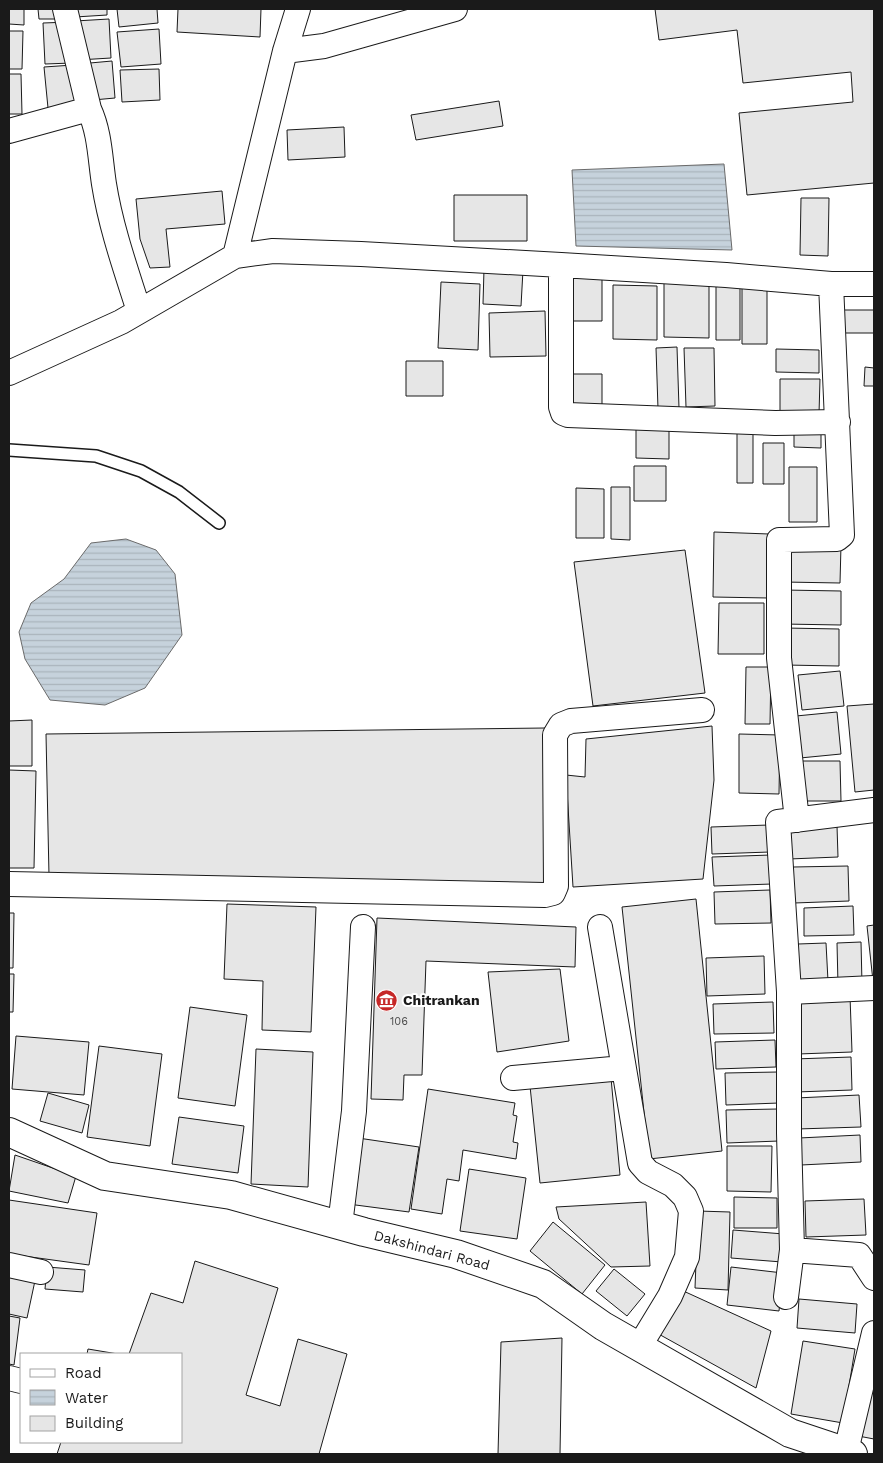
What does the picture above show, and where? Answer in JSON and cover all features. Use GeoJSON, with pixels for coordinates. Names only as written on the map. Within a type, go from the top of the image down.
{"type":"FeatureCollection","features":[{"type":"Feature","properties":{"kind":"street"},"geometry":{"type":"LineString","coordinates":[[65,9],[89,109],[99,138],[104,184],[118,247],[139,312]]}},
{"type":"Feature","properties":{"kind":"street"},"geometry":{"type":"LineString","coordinates":[[235,256],[285,51],[298,9]]}},
{"type":"Feature","properties":{"kind":"street"},"geometry":{"type":"LineString","coordinates":[[285,51],[324,46],[455,9]]}},
{"type":"Feature","properties":{"kind":"street"},"geometry":{"type":"LineString","coordinates":[[9,131],[89,109]]}},
{"type":"Feature","properties":{"kind":"street"},"geometry":{"type":"LineString","coordinates":[[9,373],[121,322],[235,256],[273,251],[561,265],[726,275],[831,284],[874,284]]}},
{"type":"Feature","properties":{"kind":"street"},"geometry":{"type":"LineString","coordinates":[[561,265],[561,407],[563,413],[568,415],[775,423],[838,422]]}},
{"type":"Feature","properties":{"kind":"street"},"geometry":{"type":"LineString","coordinates":[[797,820],[779,658],[778,544],[779,540],[837,539],[842,535],[831,284]]}},
{"type":"Feature","properties":{"kind":"street"},"geometry":{"type":"LineString","coordinates":[[9,884],[545,896],[553,893],[556,886],[555,734],[561,725],[571,721],[702,710]]}},
{"type":"Feature","properties":{"kind":"street"},"geometry":{"type":"LineString","coordinates":[[786,1297],[792,1250],[789,1123],[789,992],[778,822],[874,810]]}},
{"type":"Feature","properties":{"kind":"street"},"geometry":{"type":"LineString","coordinates":[[600,926],[640,1163],[648,1172],[672,1185],[685,1197],[691,1211],[687,1257],[670,1296],[639,1347]]}},
{"type":"Feature","properties":{"kind":"street"},"geometry":{"type":"LineString","coordinates":[[340,1225],[354,1111],[363,927]]}},
{"type":"Feature","properties":{"kind":"street"},"geometry":{"type":"LineString","coordinates":[[789,992],[874,988]]}},
{"type":"Feature","properties":{"kind":"street"},"geometry":{"type":"LineString","coordinates":[[514,1078],[623,1068]]}},
{"type":"Feature","properties":{"kind":"street","name":"Dakshindari Road"},"geometry":{"type":"LineString","coordinates":[[9,1132],[105,1176],[231,1195],[456,1254],[543,1284],[603,1326],[790,1433],[844,1452]]}},
{"type":"Feature","properties":{"kind":"street"},"geometry":{"type":"LineString","coordinates":[[792,1250],[859,1255],[874,1278]]}},
{"type":"Feature","properties":{"kind":"street"},"geometry":{"type":"LineString","coordinates":[[9,1265],[41,1272]]}},
{"type":"Feature","properties":{"kind":"street"},"geometry":{"type":"LineString","coordinates":[[844,1452],[874,1333]]}},
{"type":"Feature","properties":{"kind":"lane"},"geometry":{"type":"LineString","coordinates":[[9,450],[96,456],[141,471],[179,492],[219,523]]}},
{"type":"Feature","properties":{"kind":"water"},"geometry":{"type":"Polygon","coordinates":[[[724,164],[732,250],[576,246],[572,170],[724,164]]]}},
{"type":"Feature","properties":{"kind":"water"},"geometry":{"type":"Polygon","coordinates":[[[126,539],[156,550],[175,574],[182,635],[145,688],[105,705],[50,700],[25,659],[19,632],[31,603],[64,579],[91,543],[126,539]]]}},
{"type":"Feature","properties":{"kind":"building"},"geometry":{"type":"Polygon","coordinates":[[[9,9],[24,9],[24,25],[9,24],[9,9]]]}},
{"type":"Feature","properties":{"kind":"building"},"geometry":{"type":"Polygon","coordinates":[[[38,9],[67,9],[68,19],[39,19],[38,9]]]}},
{"type":"Feature","properties":{"kind":"building"},"geometry":{"type":"Polygon","coordinates":[[[75,9],[107,9],[107,15],[75,17],[75,9]]]}},
{"type":"Feature","properties":{"kind":"building"},"geometry":{"type":"Polygon","coordinates":[[[117,9],[157,9],[158,23],[119,27],[117,9]]]}},
{"type":"Feature","properties":{"kind":"building"},"geometry":{"type":"Polygon","coordinates":[[[178,9],[261,9],[260,37],[177,32],[178,9]]]}},
{"type":"Feature","properties":{"kind":"building"},"geometry":{"type":"Polygon","coordinates":[[[655,9],[874,9],[874,183],[747,195],[739,113],[853,102],[851,72],[743,83],[737,30],[659,40],[655,9]]]}},
{"type":"Feature","properties":{"kind":"building"},"geometry":{"type":"Polygon","coordinates":[[[109,19],[111,58],[78,60],[75,21],[109,19]]]}},
{"type":"Feature","properties":{"kind":"building"},"geometry":{"type":"Polygon","coordinates":[[[70,22],[72,63],[45,64],[43,23],[70,22]]]}},
{"type":"Feature","properties":{"kind":"building"},"geometry":{"type":"Polygon","coordinates":[[[159,29],[161,64],[121,67],[117,32],[159,29]]]}},
{"type":"Feature","properties":{"kind":"building"},"geometry":{"type":"Polygon","coordinates":[[[9,31],[23,31],[22,69],[9,69],[9,31]]]}},
{"type":"Feature","properties":{"kind":"building"},"geometry":{"type":"Polygon","coordinates":[[[112,61],[115,98],[82,101],[79,64],[112,61]]]}},
{"type":"Feature","properties":{"kind":"building"},"geometry":{"type":"Polygon","coordinates":[[[73,65],[76,106],[48,108],[44,67],[73,65]]]}},
{"type":"Feature","properties":{"kind":"building"},"geometry":{"type":"Polygon","coordinates":[[[159,69],[160,100],[122,102],[120,70],[159,69]]]}},
{"type":"Feature","properties":{"kind":"building"},"geometry":{"type":"Polygon","coordinates":[[[9,74],[21,74],[22,114],[9,114],[9,74]]]}},
{"type":"Feature","properties":{"kind":"building"},"geometry":{"type":"Polygon","coordinates":[[[499,101],[503,126],[416,140],[411,115],[499,101]]]}},
{"type":"Feature","properties":{"kind":"building"},"geometry":{"type":"Polygon","coordinates":[[[344,127],[345,157],[288,160],[287,130],[344,127]]]}},
{"type":"Feature","properties":{"kind":"building"},"geometry":{"type":"Polygon","coordinates":[[[222,191],[225,224],[166,229],[170,267],[150,268],[140,239],[136,199],[222,191]]]}},
{"type":"Feature","properties":{"kind":"building"},"geometry":{"type":"Polygon","coordinates":[[[454,195],[527,195],[527,241],[454,241],[454,195]]]}},
{"type":"Feature","properties":{"kind":"building"},"geometry":{"type":"Polygon","coordinates":[[[801,198],[829,198],[828,256],[800,255],[801,198]]]}},
{"type":"Feature","properties":{"kind":"building"},"geometry":{"type":"Polygon","coordinates":[[[484,269],[523,270],[521,306],[483,304],[484,269]]]}},
{"type":"Feature","properties":{"kind":"building"},"geometry":{"type":"Polygon","coordinates":[[[565,278],[602,278],[602,321],[565,321],[565,278]]]}},
{"type":"Feature","properties":{"kind":"building"},"geometry":{"type":"Polygon","coordinates":[[[664,281],[709,281],[709,338],[664,337],[664,281]]]}},
{"type":"Feature","properties":{"kind":"building"},"geometry":{"type":"Polygon","coordinates":[[[441,282],[480,284],[478,350],[438,348],[441,282]]]}},
{"type":"Feature","properties":{"kind":"building"},"geometry":{"type":"Polygon","coordinates":[[[716,284],[740,284],[740,340],[716,340],[716,284]]]}},
{"type":"Feature","properties":{"kind":"building"},"geometry":{"type":"Polygon","coordinates":[[[613,285],[657,286],[657,340],[613,339],[613,285]]]}},
{"type":"Feature","properties":{"kind":"building"},"geometry":{"type":"Polygon","coordinates":[[[742,286],[767,286],[767,344],[742,344],[742,286]]]}},
{"type":"Feature","properties":{"kind":"building"},"geometry":{"type":"Polygon","coordinates":[[[836,310],[874,310],[874,333],[836,333],[836,310]]]}},
{"type":"Feature","properties":{"kind":"building"},"geometry":{"type":"Polygon","coordinates":[[[545,311],[546,356],[490,357],[489,313],[545,311]]]}},
{"type":"Feature","properties":{"kind":"building"},"geometry":{"type":"Polygon","coordinates":[[[677,347],[679,408],[658,409],[656,348],[677,347]]]}},
{"type":"Feature","properties":{"kind":"building"},"geometry":{"type":"Polygon","coordinates":[[[684,348],[714,348],[715,406],[686,407],[684,348]]]}},
{"type":"Feature","properties":{"kind":"building"},"geometry":{"type":"Polygon","coordinates":[[[776,349],[819,350],[819,373],[776,372],[776,349]]]}},
{"type":"Feature","properties":{"kind":"building"},"geometry":{"type":"Polygon","coordinates":[[[406,361],[443,361],[443,396],[406,396],[406,361]]]}},
{"type":"Feature","properties":{"kind":"building"},"geometry":{"type":"Polygon","coordinates":[[[865,367],[874,368],[874,386],[864,386],[865,367]]]}},
{"type":"Feature","properties":{"kind":"building"},"geometry":{"type":"Polygon","coordinates":[[[569,374],[602,374],[602,406],[569,406],[569,374]]]}},
{"type":"Feature","properties":{"kind":"building"},"geometry":{"type":"Polygon","coordinates":[[[780,379],[820,379],[819,414],[780,414],[780,379]]]}},
{"type":"Feature","properties":{"kind":"building"},"geometry":{"type":"Polygon","coordinates":[[[636,423],[669,423],[669,459],[636,458],[636,423]]]}},
{"type":"Feature","properties":{"kind":"building"},"geometry":{"type":"Polygon","coordinates":[[[794,425],[821,425],[821,448],[794,447],[794,425]]]}},
{"type":"Feature","properties":{"kind":"building"},"geometry":{"type":"Polygon","coordinates":[[[737,427],[753,427],[753,483],[737,483],[737,427]]]}},
{"type":"Feature","properties":{"kind":"building"},"geometry":{"type":"Polygon","coordinates":[[[763,443],[784,443],[784,484],[763,484],[763,443]]]}},
{"type":"Feature","properties":{"kind":"building"},"geometry":{"type":"Polygon","coordinates":[[[634,466],[666,466],[666,501],[634,501],[634,466]]]}},
{"type":"Feature","properties":{"kind":"building"},"geometry":{"type":"Polygon","coordinates":[[[789,467],[817,467],[817,522],[789,522],[789,467]]]}},
{"type":"Feature","properties":{"kind":"building"},"geometry":{"type":"Polygon","coordinates":[[[611,487],[630,487],[630,540],[611,539],[611,487]]]}},
{"type":"Feature","properties":{"kind":"building"},"geometry":{"type":"Polygon","coordinates":[[[576,488],[604,489],[604,538],[576,538],[576,488]]]}},
{"type":"Feature","properties":{"kind":"building"},"geometry":{"type":"Polygon","coordinates":[[[714,532],[769,534],[768,598],[713,597],[714,532]]]}},
{"type":"Feature","properties":{"kind":"building"},"geometry":{"type":"Polygon","coordinates":[[[784,544],[841,545],[840,583],[784,582],[784,544]]]}},
{"type":"Feature","properties":{"kind":"building"},"geometry":{"type":"Polygon","coordinates":[[[685,550],[705,693],[593,706],[574,562],[685,550]]]}},
{"type":"Feature","properties":{"kind":"building"},"geometry":{"type":"Polygon","coordinates":[[[784,590],[841,591],[841,625],[783,624],[784,590]]]}},
{"type":"Feature","properties":{"kind":"building"},"geometry":{"type":"Polygon","coordinates":[[[719,603],[764,603],[764,654],[718,654],[719,603]]]}},
{"type":"Feature","properties":{"kind":"building"},"geometry":{"type":"Polygon","coordinates":[[[786,628],[839,629],[839,666],[785,665],[786,628]]]}},
{"type":"Feature","properties":{"kind":"building"},"geometry":{"type":"Polygon","coordinates":[[[746,667],[771,667],[770,724],[745,724],[746,667]]]}},
{"type":"Feature","properties":{"kind":"building"},"geometry":{"type":"Polygon","coordinates":[[[840,671],[844,706],[802,710],[798,675],[840,671]]]}},
{"type":"Feature","properties":{"kind":"building"},"geometry":{"type":"Polygon","coordinates":[[[874,704],[874,790],[855,792],[847,706],[874,704]]]}},
{"type":"Feature","properties":{"kind":"building"},"geometry":{"type":"Polygon","coordinates":[[[837,712],[841,754],[800,758],[796,716],[837,712]]]}},
{"type":"Feature","properties":{"kind":"building"},"geometry":{"type":"Polygon","coordinates":[[[32,720],[32,766],[9,766],[9,721],[32,720]]]}},
{"type":"Feature","properties":{"kind":"building"},"geometry":{"type":"Polygon","coordinates":[[[712,726],[714,780],[703,879],[573,887],[566,775],[585,777],[586,739],[712,726]]]}},
{"type":"Feature","properties":{"kind":"building"},"geometry":{"type":"Polygon","coordinates":[[[545,728],[549,889],[49,876],[46,734],[545,728]]]}},
{"type":"Feature","properties":{"kind":"building"},"geometry":{"type":"Polygon","coordinates":[[[739,734],[780,735],[779,794],[739,793],[739,734]]]}},
{"type":"Feature","properties":{"kind":"building"},"geometry":{"type":"Polygon","coordinates":[[[800,761],[840,761],[841,801],[801,801],[800,761]]]}},
{"type":"Feature","properties":{"kind":"building"},"geometry":{"type":"Polygon","coordinates":[[[9,770],[36,771],[34,868],[9,868],[9,770]]]}},
{"type":"Feature","properties":{"kind":"building"},"geometry":{"type":"Polygon","coordinates":[[[769,825],[770,852],[712,854],[711,827],[769,825]]]}},
{"type":"Feature","properties":{"kind":"building"},"geometry":{"type":"Polygon","coordinates":[[[837,826],[838,857],[789,859],[788,827],[837,826]]]}},
{"type":"Feature","properties":{"kind":"building"},"geometry":{"type":"Polygon","coordinates":[[[771,855],[772,884],[714,886],[712,857],[771,855]]]}},
{"type":"Feature","properties":{"kind":"building"},"geometry":{"type":"Polygon","coordinates":[[[848,866],[849,901],[794,903],[793,867],[848,866]]]}},
{"type":"Feature","properties":{"kind":"building"},"geometry":{"type":"Polygon","coordinates":[[[770,890],[771,923],[715,924],[714,892],[770,890]]]}},
{"type":"Feature","properties":{"kind":"building"},"geometry":{"type":"Polygon","coordinates":[[[696,899],[722,1151],[649,1159],[622,907],[696,899]]]}},
{"type":"Feature","properties":{"kind":"building"},"geometry":{"type":"Polygon","coordinates":[[[227,904],[316,907],[311,1032],[262,1030],[263,981],[224,979],[227,904]]]}},
{"type":"Feature","properties":{"kind":"building"},"geometry":{"type":"Polygon","coordinates":[[[853,906],[854,935],[804,936],[804,908],[853,906]]]}},
{"type":"Feature","properties":{"kind":"building"},"geometry":{"type":"Polygon","coordinates":[[[9,913],[14,913],[13,968],[9,968],[9,913]]]}},
{"type":"Feature","properties":{"kind":"building"},"geometry":{"type":"Polygon","coordinates":[[[377,918],[576,927],[575,967],[426,961],[422,1075],[404,1075],[403,1100],[371,1099],[377,918]]]}},
{"type":"Feature","properties":{"kind":"building"},"geometry":{"type":"Polygon","coordinates":[[[874,925],[874,981],[873,981],[867,926],[874,925]]]}},
{"type":"Feature","properties":{"kind":"building"},"geometry":{"type":"Polygon","coordinates":[[[861,942],[862,984],[838,985],[837,943],[861,942]]]}},
{"type":"Feature","properties":{"kind":"building"},"geometry":{"type":"Polygon","coordinates":[[[826,943],[828,981],[799,982],[798,944],[826,943]]]}},
{"type":"Feature","properties":{"kind":"building"},"geometry":{"type":"Polygon","coordinates":[[[764,956],[765,994],[707,996],[706,958],[764,956]]]}},
{"type":"Feature","properties":{"kind":"building"},"geometry":{"type":"Polygon","coordinates":[[[560,969],[569,1041],[497,1052],[488,972],[560,969]]]}},
{"type":"Feature","properties":{"kind":"building"},"geometry":{"type":"Polygon","coordinates":[[[9,974],[14,974],[13,1012],[9,1012],[9,974]]]}},
{"type":"Feature","properties":{"kind":"building"},"geometry":{"type":"Polygon","coordinates":[[[850,996],[852,1052],[798,1054],[795,999],[850,996]]]}},
{"type":"Feature","properties":{"kind":"building"},"geometry":{"type":"Polygon","coordinates":[[[773,1002],[774,1033],[714,1034],[713,1004],[773,1002]]]}},
{"type":"Feature","properties":{"kind":"building"},"geometry":{"type":"Polygon","coordinates":[[[190,1007],[247,1015],[235,1106],[178,1098],[190,1007]]]}},
{"type":"Feature","properties":{"kind":"building"},"geometry":{"type":"Polygon","coordinates":[[[16,1036],[89,1042],[84,1095],[12,1089],[16,1036]]]}},
{"type":"Feature","properties":{"kind":"building"},"geometry":{"type":"Polygon","coordinates":[[[775,1040],[776,1067],[716,1069],[715,1042],[775,1040]]]}},
{"type":"Feature","properties":{"kind":"building"},"geometry":{"type":"Polygon","coordinates":[[[99,1046],[162,1054],[150,1146],[87,1137],[99,1046]]]}},
{"type":"Feature","properties":{"kind":"building"},"geometry":{"type":"Polygon","coordinates":[[[256,1049],[313,1052],[308,1187],[251,1184],[256,1049]]]}},
{"type":"Feature","properties":{"kind":"building"},"geometry":{"type":"Polygon","coordinates":[[[851,1057],[852,1090],[796,1092],[794,1059],[851,1057]]]}},
{"type":"Feature","properties":{"kind":"building"},"geometry":{"type":"Polygon","coordinates":[[[778,1072],[779,1103],[726,1105],[725,1073],[778,1072]]]}},
{"type":"Feature","properties":{"kind":"building"},"geometry":{"type":"Polygon","coordinates":[[[611,1078],[620,1175],[540,1183],[530,1086],[611,1078]]]}},
{"type":"Feature","properties":{"kind":"building"},"geometry":{"type":"Polygon","coordinates":[[[428,1089],[515,1103],[513,1115],[517,1116],[513,1142],[518,1143],[516,1159],[463,1150],[459,1181],[447,1179],[442,1214],[411,1209],[428,1089]]]}},
{"type":"Feature","properties":{"kind":"building"},"geometry":{"type":"Polygon","coordinates":[[[48,1093],[89,1105],[82,1133],[40,1121],[48,1093]]]}},
{"type":"Feature","properties":{"kind":"building"},"geometry":{"type":"Polygon","coordinates":[[[859,1095],[861,1127],[797,1129],[796,1098],[859,1095]]]}},
{"type":"Feature","properties":{"kind":"building"},"geometry":{"type":"Polygon","coordinates":[[[778,1109],[779,1141],[727,1143],[726,1110],[778,1109]]]}},
{"type":"Feature","properties":{"kind":"building"},"geometry":{"type":"Polygon","coordinates":[[[179,1117],[244,1126],[238,1173],[172,1164],[179,1117]]]}},
{"type":"Feature","properties":{"kind":"building"},"geometry":{"type":"Polygon","coordinates":[[[860,1135],[861,1162],[801,1165],[799,1138],[860,1135]]]}},
{"type":"Feature","properties":{"kind":"building"},"geometry":{"type":"Polygon","coordinates":[[[358,1138],[419,1147],[409,1212],[348,1204],[358,1138]]]}},
{"type":"Feature","properties":{"kind":"building"},"geometry":{"type":"Polygon","coordinates":[[[727,1146],[772,1146],[771,1192],[727,1191],[727,1146]]]}},
{"type":"Feature","properties":{"kind":"building"},"geometry":{"type":"Polygon","coordinates":[[[15,1155],[76,1176],[68,1203],[9,1191],[15,1155]]]}},
{"type":"Feature","properties":{"kind":"building"},"geometry":{"type":"Polygon","coordinates":[[[469,1169],[526,1178],[517,1239],[460,1231],[469,1169]]]}},
{"type":"Feature","properties":{"kind":"building"},"geometry":{"type":"Polygon","coordinates":[[[734,1197],[777,1198],[777,1228],[734,1228],[734,1197]]]}},
{"type":"Feature","properties":{"kind":"building"},"geometry":{"type":"Polygon","coordinates":[[[864,1199],[866,1235],[806,1237],[805,1201],[864,1199]]]}},
{"type":"Feature","properties":{"kind":"building"},"geometry":{"type":"Polygon","coordinates":[[[9,1200],[97,1213],[89,1265],[9,1254],[9,1200]]]}},
{"type":"Feature","properties":{"kind":"building"},"geometry":{"type":"Polygon","coordinates":[[[646,1202],[650,1266],[611,1267],[559,1219],[556,1207],[646,1202]]]}},
{"type":"Feature","properties":{"kind":"building"},"geometry":{"type":"Polygon","coordinates":[[[698,1211],[730,1212],[728,1290],[695,1288],[698,1211]]]}},
{"type":"Feature","properties":{"kind":"building"},"geometry":{"type":"Polygon","coordinates":[[[553,1222],[605,1265],[582,1294],[530,1251],[553,1222]]]}},
{"type":"Feature","properties":{"kind":"building"},"geometry":{"type":"Polygon","coordinates":[[[733,1230],[784,1234],[782,1262],[731,1258],[733,1230]]]}},
{"type":"Feature","properties":{"kind":"building"},"geometry":{"type":"Polygon","coordinates":[[[195,1261],[278,1288],[246,1395],[280,1406],[298,1339],[347,1354],[319,1454],[57,1454],[61,1443],[182,1443],[182,1353],[129,1353],[151,1293],[183,1303],[195,1261]]]}},
{"type":"Feature","properties":{"kind":"building"},"geometry":{"type":"Polygon","coordinates":[[[47,1267],[85,1270],[83,1292],[45,1289],[47,1267]]]}},
{"type":"Feature","properties":{"kind":"building"},"geometry":{"type":"Polygon","coordinates":[[[731,1267],[783,1273],[779,1311],[727,1305],[731,1267]]]}},
{"type":"Feature","properties":{"kind":"building"},"geometry":{"type":"Polygon","coordinates":[[[614,1269],[645,1294],[627,1316],[596,1291],[614,1269]]]}},
{"type":"Feature","properties":{"kind":"building"},"geometry":{"type":"Polygon","coordinates":[[[9,1270],[36,1276],[27,1318],[9,1314],[9,1270]]]}},
{"type":"Feature","properties":{"kind":"building"},"geometry":{"type":"Polygon","coordinates":[[[679,1289],[771,1331],[756,1388],[655,1332],[679,1289]]]}},
{"type":"Feature","properties":{"kind":"building"},"geometry":{"type":"Polygon","coordinates":[[[799,1299],[857,1304],[855,1333],[797,1328],[799,1299]]]}},
{"type":"Feature","properties":{"kind":"building"},"geometry":{"type":"Polygon","coordinates":[[[9,1316],[20,1318],[14,1365],[9,1364],[9,1316]]]}},
{"type":"Feature","properties":{"kind":"building"},"geometry":{"type":"Polygon","coordinates":[[[562,1338],[560,1454],[498,1454],[501,1342],[562,1338]]]}},
{"type":"Feature","properties":{"kind":"building"},"geometry":{"type":"Polygon","coordinates":[[[803,1341],[855,1349],[843,1423],[791,1414],[803,1341]]]}},
{"type":"Feature","properties":{"kind":"building"},"geometry":{"type":"Polygon","coordinates":[[[88,1349],[112,1353],[87,1353],[88,1349]]]}},
{"type":"Feature","properties":{"kind":"building"},"geometry":{"type":"Polygon","coordinates":[[[874,1381],[874,1439],[853,1435],[874,1381]]]}},
{"type":"Feature","properties":{"kind":"place","name":"Chitrankan"},"geometry":{"type":"Point","coordinates":[387,1000]}}]}
